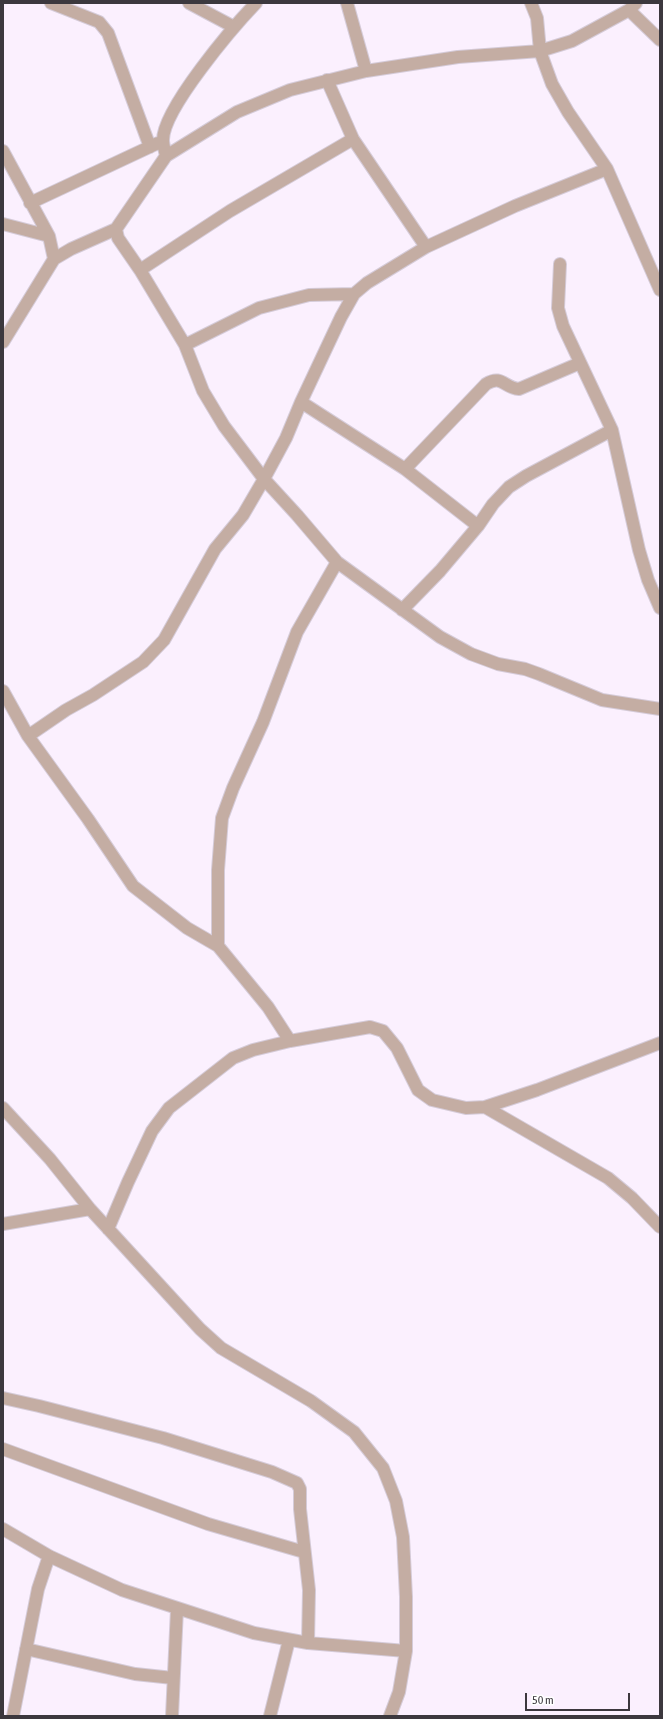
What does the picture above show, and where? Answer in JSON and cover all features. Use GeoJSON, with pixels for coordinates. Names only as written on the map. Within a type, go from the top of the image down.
{"type":"FeatureCollection","features":[{"type":"Feature","properties":{"kind":"street"},"geometry":{"type":"LineString","coordinates":[[51,3],[99,22],[108,33],[150,146]]}},
{"type":"Feature","properties":{"kind":"street"},"geometry":{"type":"LineString","coordinates":[[188,3],[234,27]]}},
{"type":"Feature","properties":{"kind":"street"},"geometry":{"type":"LineString","coordinates":[[166,156],[163,140],[172,112],[234,27],[256,3]]}},
{"type":"Feature","properties":{"kind":"street"},"geometry":{"type":"LineString","coordinates":[[347,3],[366,71]]}},
{"type":"Feature","properties":{"kind":"street"},"geometry":{"type":"LineString","coordinates":[[532,3],[537,18],[540,51],[552,84],[568,112],[607,169],[660,290]]}},
{"type":"Feature","properties":{"kind":"street"},"geometry":{"type":"LineString","coordinates":[[3,342],[54,259],[71,249],[116,229],[166,156],[236,112],[290,90],[366,71],[458,57],[540,51],[572,41],[632,6],[660,40]]}},
{"type":"Feature","properties":{"kind":"street"},"geometry":{"type":"LineString","coordinates":[[327,80],[353,139],[426,247]]}},
{"type":"Feature","properties":{"kind":"street"},"geometry":{"type":"LineString","coordinates":[[140,270],[230,212],[353,139]]}},
{"type":"Feature","properties":{"kind":"street"},"geometry":{"type":"LineString","coordinates":[[30,203],[163,140]]}},
{"type":"Feature","properties":{"kind":"street"},"geometry":{"type":"LineString","coordinates":[[3,151],[49,236],[54,259]]}},
{"type":"Feature","properties":{"kind":"street"},"geometry":{"type":"LineString","coordinates":[[28,736],[66,710],[93,695],[143,662],[164,640],[215,549],[243,515],[264,479],[286,438],[300,402],[341,317],[354,294],[367,283],[426,247],[515,206],[607,169]]}},
{"type":"Feature","properties":{"kind":"street"},"geometry":{"type":"LineString","coordinates":[[3,224],[49,236]]}},
{"type":"Feature","properties":{"kind":"street"},"geometry":{"type":"LineString","coordinates":[[116,229],[118,238],[140,270],[185,345],[203,391],[224,426],[264,479],[337,562],[440,637],[471,654],[498,664],[525,669],[602,700],[660,709]]}},
{"type":"Feature","properties":{"kind":"street"},"geometry":{"type":"LineString","coordinates":[[560,264],[558,308],[563,326],[612,430],[639,550],[648,580],[660,608]]}},
{"type":"Feature","properties":{"kind":"street"},"geometry":{"type":"LineString","coordinates":[[185,345],[259,308],[309,295],[354,294]]}},
{"type":"Feature","properties":{"kind":"street"},"geometry":{"type":"LineString","coordinates":[[405,468],[486,384],[493,380],[500,380],[513,389],[519,389],[580,363]]}},
{"type":"Feature","properties":{"kind":"street"},"geometry":{"type":"LineString","coordinates":[[300,402],[405,468],[478,526]]}},
{"type":"Feature","properties":{"kind":"street"},"geometry":{"type":"LineString","coordinates":[[402,610],[440,571],[478,526],[493,504],[509,487],[526,476],[612,430]]}},
{"type":"Feature","properties":{"kind":"street"},"geometry":{"type":"LineString","coordinates":[[218,946],[218,870],[222,818],[233,788],[263,722],[297,632],[337,562]]}},
{"type":"Feature","properties":{"kind":"street"},"geometry":{"type":"LineString","coordinates":[[3,691],[28,736],[88,819],[133,886],[187,928],[218,946],[268,1007],[290,1041]]}},
{"type":"Feature","properties":{"kind":"street"},"geometry":{"type":"LineString","coordinates":[[108,1229],[152,1131],[169,1108],[233,1058],[253,1050],[290,1041],[370,1027],[383,1031],[397,1048],[418,1090],[432,1100],[466,1108],[485,1107],[537,1090],[660,1043]]}},
{"type":"Feature","properties":{"kind":"street"},"geometry":{"type":"LineString","coordinates":[[485,1107],[608,1178],[632,1198],[660,1227]]}},
{"type":"Feature","properties":{"kind":"street"},"geometry":{"type":"LineString","coordinates":[[3,1108],[50,1159],[90,1209],[200,1329],[221,1348],[311,1401],[354,1432],[383,1468],[396,1501],[403,1537],[406,1597],[406,1651],[399,1692],[390,1716]]}},
{"type":"Feature","properties":{"kind":"street"},"geometry":{"type":"LineString","coordinates":[[3,1224],[90,1209]]}},
{"type":"Feature","properties":{"kind":"street"},"geometry":{"type":"LineString","coordinates":[[3,1398],[163,1438],[287,1478],[297,1484],[300,1489],[304,1552],[309,1590],[308,1643]]}},
{"type":"Feature","properties":{"kind":"street"},"geometry":{"type":"LineString","coordinates":[[3,1450],[208,1524],[304,1552]]}},
{"type":"Feature","properties":{"kind":"street"},"geometry":{"type":"LineString","coordinates":[[3,1529],[49,1556],[122,1590],[177,1610],[254,1633],[289,1640],[308,1643],[406,1651]]}},
{"type":"Feature","properties":{"kind":"street"},"geometry":{"type":"LineString","coordinates":[[3,1712],[13,1716],[38,1589],[49,1556]]}},
{"type":"Feature","properties":{"kind":"street"},"geometry":{"type":"LineString","coordinates":[[172,1716],[177,1610]]}},
{"type":"Feature","properties":{"kind":"street"},"geometry":{"type":"LineString","coordinates":[[270,1716],[289,1640]]}},
{"type":"Feature","properties":{"kind":"street"},"geometry":{"type":"LineString","coordinates":[[26,1649],[135,1674],[174,1678]]}}]}
